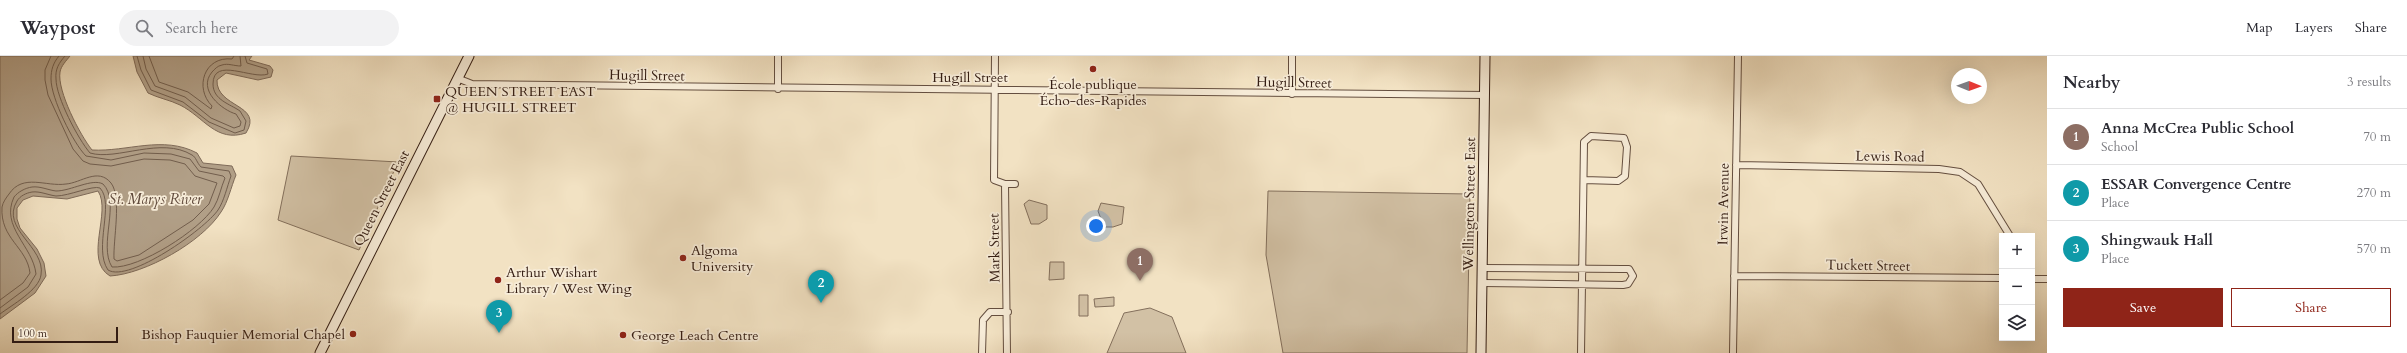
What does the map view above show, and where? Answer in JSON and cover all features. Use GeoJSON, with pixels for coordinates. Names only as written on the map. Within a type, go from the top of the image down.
{"type":"FeatureCollection","features":[{"type":"Feature","properties":{"kind":"main road","name":"Queen Street East"},"geometry":{"type":"LineString","coordinates":[[320,353],[469,56]]}},
{"type":"Feature","properties":{"kind":"main road","name":"Wellington Street East"},"geometry":{"type":"LineString","coordinates":[[1481,353],[1485,56]]}},
{"type":"Feature","properties":{"kind":"street"},"geometry":{"type":"LineString","coordinates":[[778,56],[778,89]]}},
{"type":"Feature","properties":{"kind":"street"},"geometry":{"type":"LineString","coordinates":[[996,56],[994,180],[1005,184],[1015,184]]}},
{"type":"Feature","properties":{"kind":"street"},"geometry":{"type":"LineString","coordinates":[[1292,56],[1292,94]]}},
{"type":"Feature","properties":{"kind":"street","name":"Irwin Avenue"},"geometry":{"type":"LineString","coordinates":[[1733,353],[1738,56]]}},
{"type":"Feature","properties":{"kind":"street","name":"Hugill Street"},"geometry":{"type":"LineString","coordinates":[[457,78],[472,84],[778,89],[1485,95]]}},
{"type":"Feature","properties":{"kind":"street"},"geometry":{"type":"LineString","coordinates":[[1581,353],[1584,142],[1591,136],[1624,138],[1627,147],[1625,176],[1618,181],[1584,180]]}},
{"type":"Feature","properties":{"kind":"street","name":"Lewis Road"},"geometry":{"type":"LineString","coordinates":[[1736,165],[1939,169],[1960,172],[1978,184],[2008,233]]}},
{"type":"Feature","properties":{"kind":"street","name":"Mark Street"},"geometry":{"type":"LineString","coordinates":[[1005,184],[1008,312],[1007,353]]}},
{"type":"Feature","properties":{"kind":"street"},"geometry":{"type":"LineString","coordinates":[[1482,268],[1629,269],[1633,276],[1628,284],[1623,285],[1482,283]]}},
{"type":"Feature","properties":{"kind":"street","name":"Tuckett Street"},"geometry":{"type":"LineString","coordinates":[[1734,276],[1999,278]]}},
{"type":"Feature","properties":{"kind":"street"},"geometry":{"type":"LineString","coordinates":[[2035,279],[2047,279]]}},
{"type":"Feature","properties":{"kind":"street"},"geometry":{"type":"LineString","coordinates":[[982,353],[983,320],[990,312],[1008,312]]}},
{"type":"Feature","properties":{"kind":"shaded area"},"geometry":{"type":"Polygon","coordinates":[[[291,156],[398,162],[359,250],[278,220],[291,156]]]}},
{"type":"Feature","properties":{"kind":"shaded area"},"geometry":{"type":"Polygon","coordinates":[[[1268,191],[1470,194],[1467,353],[1283,353],[1266,255],[1268,191]]]}},
{"type":"Feature","properties":{"kind":"shaded area"},"geometry":{"type":"Polygon","coordinates":[[[1029,200],[1047,205],[1047,219],[1039,224],[1031,224],[1024,204],[1029,200]]]}},
{"type":"Feature","properties":{"kind":"shaded area"},"geometry":{"type":"Polygon","coordinates":[[[1101,203],[1124,207],[1122,224],[1113,227],[1104,227],[1098,211],[1101,203]]]}},
{"type":"Feature","properties":{"kind":"shaded area"},"geometry":{"type":"Polygon","coordinates":[[[1050,262],[1064,262],[1064,279],[1049,280],[1050,262]]]}},
{"type":"Feature","properties":{"kind":"shaded area"},"geometry":{"type":"Polygon","coordinates":[[[1079,295],[1088,295],[1088,316],[1079,316],[1079,295]]]}},
{"type":"Feature","properties":{"kind":"shaded area"},"geometry":{"type":"Polygon","coordinates":[[[1114,297],[1114,306],[1095,307],[1094,299],[1114,297]]]}},
{"type":"Feature","properties":{"kind":"shaded area"},"geometry":{"type":"Polygon","coordinates":[[[1150,308],[1172,317],[1186,353],[1107,353],[1124,313],[1150,308]]]}},
{"type":"Feature","properties":{"kind":"water","name":"St. Marys River"},"geometry":{"type":"Polygon","coordinates":[[[0,56],[70,56],[60,72],[62,90],[76,124],[92,150],[171,145],[197,153],[203,163],[232,166],[236,175],[228,199],[221,212],[201,234],[172,254],[139,269],[124,274],[110,276],[102,269],[99,259],[98,248],[102,211],[98,191],[67,199],[33,196],[23,200],[17,208],[17,219],[20,228],[37,249],[44,263],[46,276],[35,293],[0,319],[0,56]]]}},
{"type":"Feature","properties":{"kind":"water"},"geometry":{"type":"Polygon","coordinates":[[[133,56],[252,56],[249,60],[270,66],[273,70],[271,77],[258,80],[226,73],[217,80],[219,89],[224,96],[249,116],[250,124],[246,133],[226,135],[218,132],[180,105],[148,93],[137,72],[133,56]]]}},
{"type":"Feature","properties":{"kind":"place","name":"École publique Écho-des-Rapides"},"geometry":{"type":"Point","coordinates":[1093,69]}},
{"type":"Feature","properties":{"kind":"place","name":"QUEEN STREET EAST @ HUGILL STREET"},"geometry":{"type":"Point","coordinates":[437,99]}},
{"type":"Feature","properties":{"kind":"place","name":"Algoma University"},"geometry":{"type":"Point","coordinates":[683,258]}},
{"type":"Feature","properties":{"kind":"place","name":"Arthur Wishart Library / West Wing"},"geometry":{"type":"Point","coordinates":[498,280]}},
{"type":"Feature","properties":{"kind":"place","name":"Anna McCrea Public School"},"geometry":{"type":"Point","coordinates":[1140,281]}},
{"type":"Feature","properties":{"kind":"place","name":"ESSAR Convergence Centre"},"geometry":{"type":"Point","coordinates":[821,303]}},
{"type":"Feature","properties":{"kind":"place","name":"Shingwauk Hall"},"geometry":{"type":"Point","coordinates":[499,333]}},
{"type":"Feature","properties":{"kind":"place","name":"Bishop Fauquier Memorial Chapel"},"geometry":{"type":"Point","coordinates":[353,334]}},
{"type":"Feature","properties":{"kind":"place","name":"George Leach Centre"},"geometry":{"type":"Point","coordinates":[623,335]}}]}
